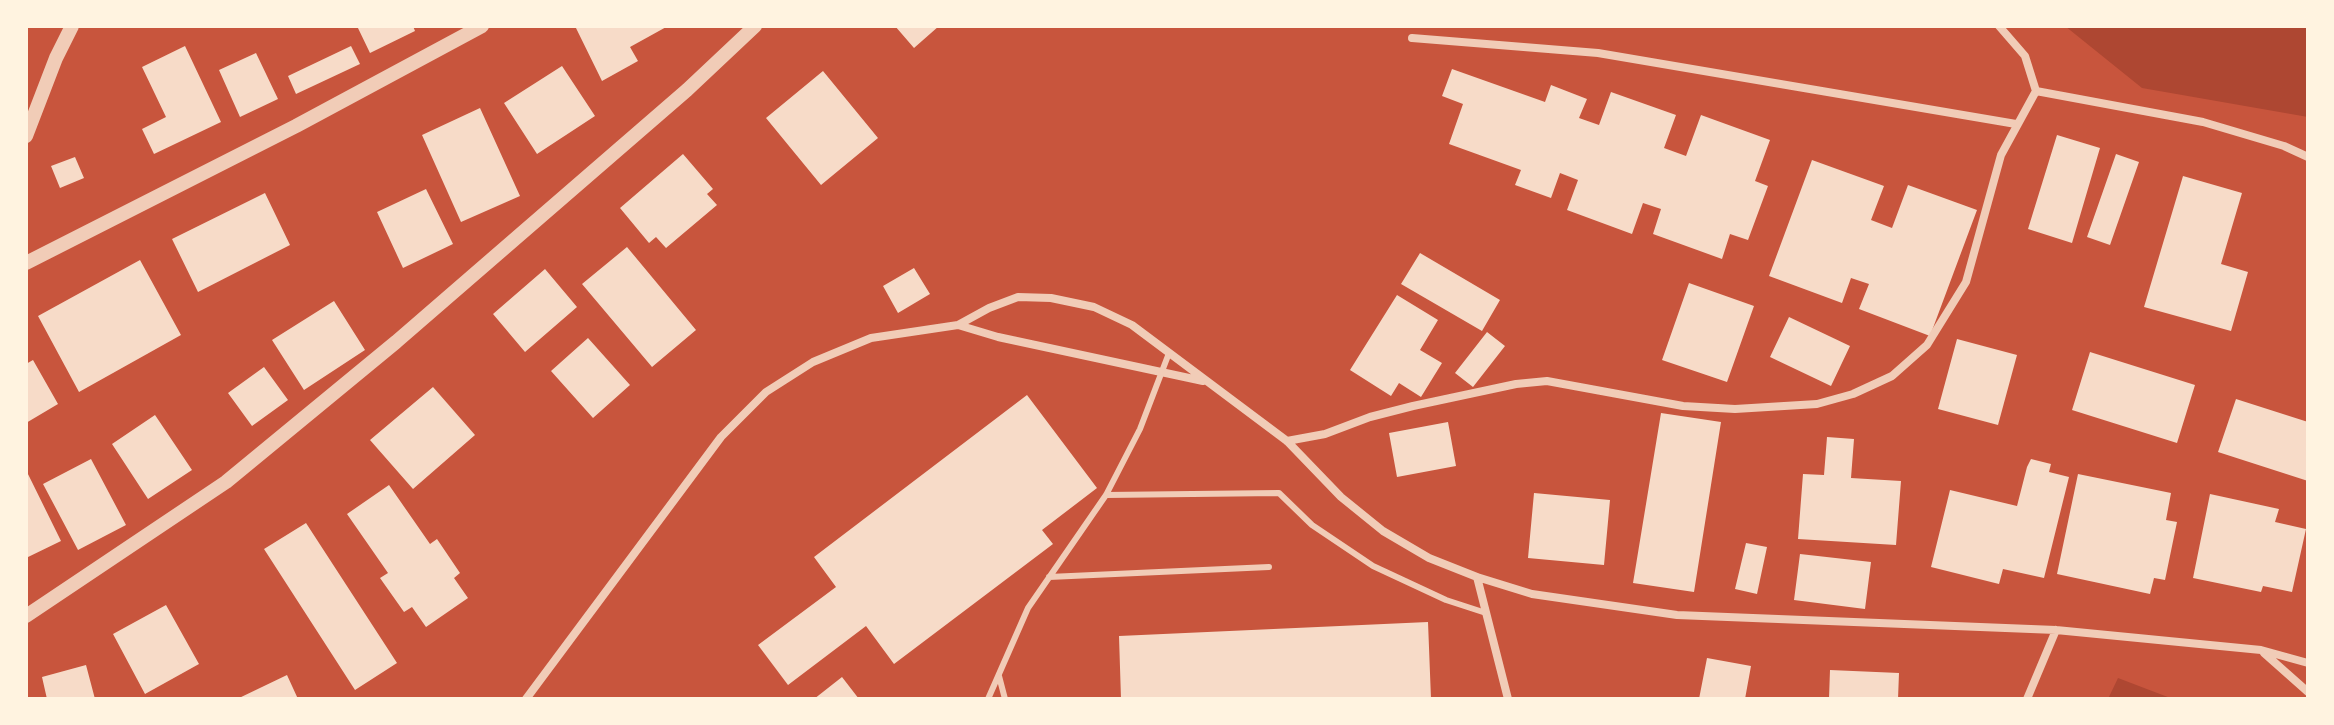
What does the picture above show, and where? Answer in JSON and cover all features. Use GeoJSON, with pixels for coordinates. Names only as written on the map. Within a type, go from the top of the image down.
{"type":"FeatureCollection","features":[{"type":"Feature","properties":{"kind":"street"},"geometry":{"type":"LineString","coordinates":[[26,136],[56,58],[72,26]]}},
{"type":"Feature","properties":{"kind":"street"},"geometry":{"type":"LineString","coordinates":[[26,263],[296,126],[482,26]]}},
{"type":"Feature","properties":{"kind":"street"},"geometry":{"type":"LineString","coordinates":[[26,616],[226,482],[407,332],[687,90],[755,26]]}},
{"type":"Feature","properties":{"kind":"street"},"geometry":{"type":"LineString","coordinates":[[1287,441],[1325,434],[1370,417],[1465,393],[1547,381],[1668,404],[1735,409],[1801,406],[1853,394],[1892,376],[1927,345],[1966,282],[2001,155],[2036,91],[2025,56],[1999,26]]}},
{"type":"Feature","properties":{"kind":"street"},"geometry":{"type":"LineString","coordinates":[[1412,38],[1598,53],[2016,124]]}},
{"type":"Feature","properties":{"kind":"street"},"geometry":{"type":"LineString","coordinates":[[2036,91],[2203,122],[2284,146],[2308,157]]}},
{"type":"Feature","properties":{"kind":"street"},"geometry":{"type":"LineString","coordinates":[[526,699],[721,437],[766,392],[813,362],[871,338],[958,325],[1018,297],[1051,298],[1094,307],[1132,325],[1287,441],[1341,497],[1383,531],[1429,558],[1532,594],[1677,615],[2056,630],[2261,650],[2308,663]]}},
{"type":"Feature","properties":{"kind":"street"},"geometry":{"type":"LineString","coordinates":[[958,325],[998,337],[1207,382]]}},
{"type":"Feature","properties":{"kind":"street"},"geometry":{"type":"LineString","coordinates":[[1477,577],[1508,699]]}},
{"type":"Feature","properties":{"kind":"street"},"geometry":{"type":"LineString","coordinates":[[2027,699],[2056,630]]}},
{"type":"Feature","properties":{"kind":"street"},"geometry":{"type":"LineString","coordinates":[[2261,650],[2308,692]]}},
{"type":"Feature","properties":{"kind":"lane"},"geometry":{"type":"LineString","coordinates":[[988,699],[1028,608],[1106,495],[1140,429],[1169,353]]}},
{"type":"Feature","properties":{"kind":"lane"},"geometry":{"type":"LineString","coordinates":[[1106,495],[1279,493],[1312,525],[1373,566],[1446,600],[1486,613]]}},
{"type":"Feature","properties":{"kind":"lane"},"geometry":{"type":"LineString","coordinates":[[1048,577],[1269,567]]}},
{"type":"Feature","properties":{"kind":"lane"},"geometry":{"type":"LineString","coordinates":[[999,676],[1005,699]]}},
{"type":"Feature","properties":{"kind":"shaded area"},"geometry":{"type":"Polygon","coordinates":[[[2065,26],[2308,26],[2308,117],[2142,88],[2065,26]]]}},
{"type":"Feature","properties":{"kind":"shaded area"},"geometry":{"type":"Polygon","coordinates":[[[2118,678],[2173,699],[2108,699],[2118,678]]]}},
{"type":"Feature","properties":{"kind":"building"},"geometry":{"type":"Polygon","coordinates":[[[357,26],[413,26],[415,31],[370,53],[357,26]]]}},
{"type":"Feature","properties":{"kind":"building"},"geometry":{"type":"Polygon","coordinates":[[[575,26],[668,26],[630,47],[638,61],[602,81],[575,26]]]}},
{"type":"Feature","properties":{"kind":"building"},"geometry":{"type":"Polygon","coordinates":[[[895,26],[939,26],[914,48],[895,26]]]}},
{"type":"Feature","properties":{"kind":"building"},"geometry":{"type":"Polygon","coordinates":[[[185,46],[221,122],[154,154],[142,129],[166,117],[142,67],[185,46]]]}},
{"type":"Feature","properties":{"kind":"building"},"geometry":{"type":"Polygon","coordinates":[[[351,46],[360,64],[296,94],[288,76],[351,46]]]}},
{"type":"Feature","properties":{"kind":"building"},"geometry":{"type":"Polygon","coordinates":[[[256,53],[278,99],[240,117],[219,70],[256,53]]]}},
{"type":"Feature","properties":{"kind":"building"},"geometry":{"type":"Polygon","coordinates":[[[562,66],[595,116],[537,154],[504,103],[562,66]]]}},
{"type":"Feature","properties":{"kind":"building"},"geometry":{"type":"Polygon","coordinates":[[[1452,69],[1545,102],[1551,85],[1587,99],[1579,118],[1599,125],[1611,92],[1676,115],[1664,148],[1686,156],[1701,115],[1770,140],[1755,181],[1768,186],[1748,240],[1730,234],[1722,259],[1653,234],[1661,209],[1643,203],[1632,234],[1567,210],[1578,180],[1560,173],[1551,198],[1515,185],[1521,170],[1449,144],[1463,104],[1442,96],[1452,69]]]}},
{"type":"Feature","properties":{"kind":"building"},"geometry":{"type":"Polygon","coordinates":[[[823,71],[878,138],[821,185],[766,118],[823,71]]]}},
{"type":"Feature","properties":{"kind":"building"},"geometry":{"type":"Polygon","coordinates":[[[480,108],[520,196],[461,222],[422,135],[480,108]]]}},
{"type":"Feature","properties":{"kind":"building"},"geometry":{"type":"Polygon","coordinates":[[[2057,135],[2100,148],[2072,243],[2028,229],[2057,135]]]}},
{"type":"Feature","properties":{"kind":"building"},"geometry":{"type":"Polygon","coordinates":[[[683,154],[713,189],[707,194],[717,205],[666,248],[656,237],[649,243],[620,208],[683,154]]]}},
{"type":"Feature","properties":{"kind":"building"},"geometry":{"type":"Polygon","coordinates":[[[2116,154],[2139,162],[2110,245],[2087,237],[2116,154]]]}},
{"type":"Feature","properties":{"kind":"building"},"geometry":{"type":"Polygon","coordinates":[[[75,157],[84,178],[60,188],[51,166],[75,157]]]}},
{"type":"Feature","properties":{"kind":"building"},"geometry":{"type":"Polygon","coordinates":[[[1812,160],[1884,186],[1871,220],[1892,228],[1908,185],[1977,210],[1930,336],[1859,309],[1869,284],[1851,278],[1842,303],[1769,276],[1812,160]]]}},
{"type":"Feature","properties":{"kind":"building"},"geometry":{"type":"Polygon","coordinates":[[[2183,176],[2242,193],[2221,264],[2248,272],[2231,331],[2144,307],[2183,176]]]}},
{"type":"Feature","properties":{"kind":"building"},"geometry":{"type":"Polygon","coordinates":[[[426,189],[453,244],[403,268],[377,212],[426,189]]]}},
{"type":"Feature","properties":{"kind":"building"},"geometry":{"type":"Polygon","coordinates":[[[265,193],[290,245],[198,292],[172,239],[265,193]]]}},
{"type":"Feature","properties":{"kind":"building"},"geometry":{"type":"Polygon","coordinates":[[[627,247],[696,330],[652,367],[582,284],[627,247]]]}},
{"type":"Feature","properties":{"kind":"building"},"geometry":{"type":"Polygon","coordinates":[[[1420,253],[1500,300],[1482,331],[1401,284],[1420,253]]]}},
{"type":"Feature","properties":{"kind":"building"},"geometry":{"type":"Polygon","coordinates":[[[140,260],[181,335],[79,392],[38,316],[140,260]]]}},
{"type":"Feature","properties":{"kind":"building"},"geometry":{"type":"Polygon","coordinates":[[[914,268],[930,294],[898,313],[883,286],[914,268]]]}},
{"type":"Feature","properties":{"kind":"building"},"geometry":{"type":"Polygon","coordinates":[[[545,269],[577,307],[525,352],[493,314],[545,269]]]}},
{"type":"Feature","properties":{"kind":"building"},"geometry":{"type":"Polygon","coordinates":[[[1689,283],[1754,306],[1727,382],[1662,360],[1689,283]]]}},
{"type":"Feature","properties":{"kind":"building"},"geometry":{"type":"Polygon","coordinates":[[[1397,295],[1438,320],[1420,350],[1442,363],[1421,397],[1399,383],[1391,396],[1350,370],[1397,295]]]}},
{"type":"Feature","properties":{"kind":"building"},"geometry":{"type":"Polygon","coordinates":[[[334,301],[365,350],[304,390],[272,340],[334,301]]]}},
{"type":"Feature","properties":{"kind":"building"},"geometry":{"type":"Polygon","coordinates":[[[1789,317],[1850,346],[1831,386],[1770,357],[1789,317]]]}},
{"type":"Feature","properties":{"kind":"building"},"geometry":{"type":"Polygon","coordinates":[[[1487,332],[1505,346],[1473,387],[1455,373],[1487,332]]]}},
{"type":"Feature","properties":{"kind":"building"},"geometry":{"type":"Polygon","coordinates":[[[588,338],[630,385],[593,418],[551,371],[588,338]]]}},
{"type":"Feature","properties":{"kind":"building"},"geometry":{"type":"Polygon","coordinates":[[[1957,339],[2017,355],[1998,425],[1938,409],[1957,339]]]}},
{"type":"Feature","properties":{"kind":"building"},"geometry":{"type":"Polygon","coordinates":[[[2090,352],[2195,385],[2177,443],[2072,410],[2090,352]]]}},
{"type":"Feature","properties":{"kind":"building"},"geometry":{"type":"Polygon","coordinates":[[[33,360],[58,404],[26,423],[26,364],[33,360]]]}},
{"type":"Feature","properties":{"kind":"building"},"geometry":{"type":"Polygon","coordinates":[[[264,367],[288,400],[252,426],[228,393],[264,367]]]}},
{"type":"Feature","properties":{"kind":"building"},"geometry":{"type":"Polygon","coordinates":[[[433,387],[475,435],[413,489],[370,440],[433,387]]]}},
{"type":"Feature","properties":{"kind":"building"},"geometry":{"type":"Polygon","coordinates":[[[1027,395],[1097,488],[1042,530],[1053,544],[894,664],[866,626],[788,685],[758,645],[836,587],[814,557],[1027,395]]]}},
{"type":"Feature","properties":{"kind":"building"},"geometry":{"type":"Polygon","coordinates":[[[2236,399],[2308,422],[2308,481],[2218,452],[2236,399]]]}},
{"type":"Feature","properties":{"kind":"building"},"geometry":{"type":"Polygon","coordinates":[[[1661,413],[1721,422],[1694,592],[1633,583],[1661,413]]]}},
{"type":"Feature","properties":{"kind":"building"},"geometry":{"type":"Polygon","coordinates":[[[155,415],[192,470],[148,499],[112,444],[155,415]]]}},
{"type":"Feature","properties":{"kind":"building"},"geometry":{"type":"Polygon","coordinates":[[[1448,422],[1456,466],[1397,477],[1389,433],[1448,422]]]}},
{"type":"Feature","properties":{"kind":"building"},"geometry":{"type":"Polygon","coordinates":[[[1827,437],[1854,439],[1851,478],[1901,481],[1896,545],[1798,539],[1803,474],[1824,475],[1827,437]]]}},
{"type":"Feature","properties":{"kind":"building"},"geometry":{"type":"Polygon","coordinates":[[[91,459],[126,525],[78,550],[43,484],[91,459]]]}},
{"type":"Feature","properties":{"kind":"building"},"geometry":{"type":"Polygon","coordinates":[[[2031,459],[2051,464],[2049,472],[2069,477],[2044,578],[2003,569],[1999,584],[1931,567],[1950,490],[2017,506],[2031,459]]]}},
{"type":"Feature","properties":{"kind":"building"},"geometry":{"type":"Polygon","coordinates":[[[26,470],[61,541],[26,558],[26,470]]]}},
{"type":"Feature","properties":{"kind":"building"},"geometry":{"type":"Polygon","coordinates":[[[2078,474],[2171,493],[2166,520],[2177,522],[2165,580],[2154,578],[2150,594],[2057,574],[2078,474]]]}},
{"type":"Feature","properties":{"kind":"building"},"geometry":{"type":"Polygon","coordinates":[[[389,485],[430,544],[437,539],[460,573],[454,578],[468,598],[426,627],[412,607],[404,612],[380,578],[388,573],[347,514],[389,485]]]}},
{"type":"Feature","properties":{"kind":"building"},"geometry":{"type":"Polygon","coordinates":[[[1534,493],[1610,500],[1604,565],[1528,558],[1534,493]]]}},
{"type":"Feature","properties":{"kind":"building"},"geometry":{"type":"Polygon","coordinates":[[[2210,494],[2279,509],[2275,522],[2306,529],[2292,592],[2263,586],[2261,592],[2193,578],[2210,494]]]}},
{"type":"Feature","properties":{"kind":"building"},"geometry":{"type":"Polygon","coordinates":[[[306,523],[397,663],[355,690],[264,549],[306,523]]]}},
{"type":"Feature","properties":{"kind":"building"},"geometry":{"type":"Polygon","coordinates":[[[1746,543],[1767,547],[1757,594],[1735,589],[1746,543]]]}},
{"type":"Feature","properties":{"kind":"building"},"geometry":{"type":"Polygon","coordinates":[[[1800,554],[1871,562],[1865,609],[1794,600],[1800,554]]]}},
{"type":"Feature","properties":{"kind":"building"},"geometry":{"type":"Polygon","coordinates":[[[166,605],[199,664],[145,694],[113,634],[166,605]]]}},
{"type":"Feature","properties":{"kind":"building"},"geometry":{"type":"Polygon","coordinates":[[[1428,622],[1431,699],[1121,699],[1119,636],[1428,622]]]}},
{"type":"Feature","properties":{"kind":"building"},"geometry":{"type":"Polygon","coordinates":[[[1707,658],[1751,666],[1745,699],[1699,699],[1707,658]]]}},
{"type":"Feature","properties":{"kind":"building"},"geometry":{"type":"Polygon","coordinates":[[[86,665],[95,699],[47,699],[42,677],[86,665]]]}},
{"type":"Feature","properties":{"kind":"building"},"geometry":{"type":"Polygon","coordinates":[[[1830,670],[1899,673],[1898,699],[1829,699],[1830,670]]]}},
{"type":"Feature","properties":{"kind":"building"},"geometry":{"type":"Polygon","coordinates":[[[287,675],[298,699],[237,699],[287,675]]]}},
{"type":"Feature","properties":{"kind":"building"},"geometry":{"type":"Polygon","coordinates":[[[842,677],[859,699],[814,699],[842,677]]]}}]}
